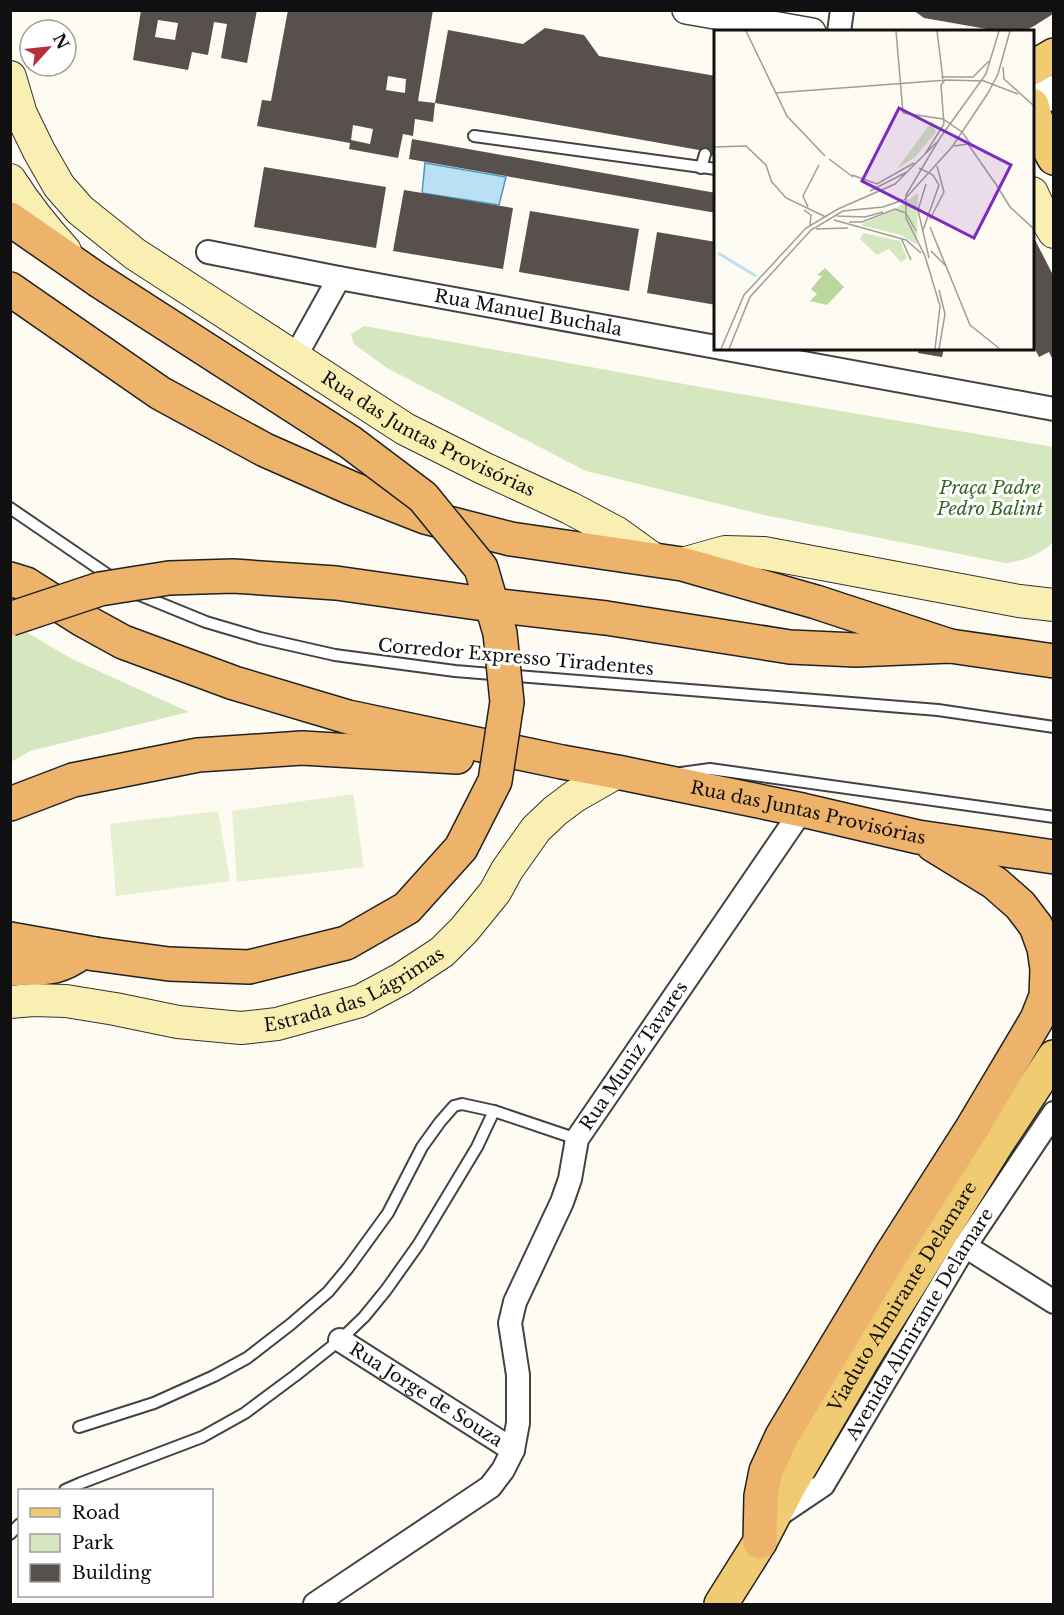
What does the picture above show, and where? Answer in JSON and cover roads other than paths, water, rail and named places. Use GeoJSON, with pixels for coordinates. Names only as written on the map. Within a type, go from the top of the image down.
{"type":"FeatureCollection","features":[{"type":"Feature","properties":{"kind":"highway"},"geometry":{"type":"LineString","coordinates":[[10,219],[350,442],[423,497],[481,568],[500,633],[507,702],[495,781],[461,848],[407,908],[346,943],[249,967],[169,964],[10,939]]}},
{"type":"Feature","properties":{"kind":"highway"},"geometry":{"type":"LineString","coordinates":[[10,289],[160,393],[265,450],[351,488],[425,517],[511,539],[667,562]]}},
{"type":"Feature","properties":{"kind":"highway","name":"Rua das Juntas Provisórias"},"geometry":{"type":"LineString","coordinates":[[667,562],[816,602],[950,646],[1053,661]]}},
{"type":"Feature","properties":{"kind":"highway","name":"Rua das Juntas Provisórias"},"geometry":{"type":"LineString","coordinates":[[10,619],[100,589],[169,578],[233,576],[336,583],[606,618],[790,647],[856,650],[950,646]]}},
{"type":"Feature","properties":{"kind":"highway"},"geometry":{"type":"LineString","coordinates":[[16,578],[123,642],[234,683],[348,717],[562,762]]}},
{"type":"Feature","properties":{"kind":"highway"},"geometry":{"type":"LineString","coordinates":[[10,804],[73,780],[209,754],[302,748],[562,762]]}},
{"type":"Feature","properties":{"kind":"highway","name":"Rua das Juntas Provisórias"},"geometry":{"type":"LineString","coordinates":[[562,762],[802,810],[918,837],[1053,857]]}},
{"type":"Feature","properties":{"kind":"highway"},"geometry":{"type":"LineString","coordinates":[[766,1531],[761,1496],[766,1471],[782,1436],[891,1255],[971,1130],[1037,1018],[1046,996],[1047,969],[1044,948],[1036,926],[1020,905],[995,883],[918,837]]}},
{"type":"Feature","properties":{"kind":"highway"},"geometry":{"type":"LineString","coordinates":[[10,969],[46,968],[89,953]]}},
{"type":"Feature","properties":{"kind":"main road"},"geometry":{"type":"LineString","coordinates":[[1034,67],[1053,55]]}},
{"type":"Feature","properties":{"kind":"main road","name":"Rua das Juntas Provisórias"},"geometry":{"type":"LineString","coordinates":[[10,77],[21,114],[39,152],[59,186],[80,210],[135,254],[405,429],[570,508],[667,562]]}},
{"type":"Feature","properties":{"kind":"main road"},"geometry":{"type":"LineString","coordinates":[[1034,110],[1048,148]]}},
{"type":"Feature","properties":{"kind":"main road"},"geometry":{"type":"LineString","coordinates":[[10,180],[51,235],[88,272]]}},
{"type":"Feature","properties":{"kind":"main road"},"geometry":{"type":"LineString","coordinates":[[1034,197],[1053,232]]}},
{"type":"Feature","properties":{"kind":"main road"},"geometry":{"type":"LineString","coordinates":[[667,562],[725,552],[764,554],[1019,601],[1053,605]]}},
{"type":"Feature","properties":{"kind":"main road"},"geometry":{"type":"LineString","coordinates":[[1019,601],[1053,585]]}},
{"type":"Feature","properties":{"kind":"main road","name":"Estrada das Lágrimas"},"geometry":{"type":"LineString","coordinates":[[10,1002],[66,1001],[178,1022],[241,1028],[277,1024],[360,1001],[401,979],[442,952],[464,930],[495,892],[507,870],[536,829],[575,796],[617,772]]}},
{"type":"Feature","properties":{"kind":"main road","name":"Viaduto Almirante Delamare"},"geometry":{"type":"LineString","coordinates":[[766,1531],[789,1486],[864,1357],[1053,1057]]}},
{"type":"Feature","properties":{"kind":"main road","name":"Avenida Almirante Delamare"},"geometry":{"type":"LineString","coordinates":[[721,1605],[766,1531]]}},
{"type":"Feature","properties":{"kind":"street"},"geometry":{"type":"LineString","coordinates":[[686,10],[736,25],[790,30]]}},
{"type":"Feature","properties":{"kind":"street"},"geometry":{"type":"LineString","coordinates":[[839,30],[842,10]]}},
{"type":"Feature","properties":{"kind":"street"},"geometry":{"type":"LineString","coordinates":[[1034,76],[1045,85],[1053,100]]}},
{"type":"Feature","properties":{"kind":"street","name":"Rua Manuel Buchala"},"geometry":{"type":"LineString","coordinates":[[208,252],[714,347]]}},
{"type":"Feature","properties":{"kind":"street"},"geometry":{"type":"LineString","coordinates":[[295,357],[339,278]]}},
{"type":"Feature","properties":{"kind":"street"},"geometry":{"type":"LineString","coordinates":[[732,350],[1053,409]]}},
{"type":"Feature","properties":{"kind":"street","name":"Rua Muniz Tavares"},"geometry":{"type":"LineString","coordinates":[[513,1450],[518,1423],[518,1375],[510,1323],[515,1302],[562,1202],[570,1179],[577,1139],[802,810]]}},
{"type":"Feature","properties":{"kind":"street","name":"Avenida Almirante Delamare"},"geometry":{"type":"LineString","coordinates":[[766,1531],[823,1485],[965,1246],[1053,1113]]}},
{"type":"Feature","properties":{"kind":"street"},"geometry":{"type":"LineString","coordinates":[[965,1246],[1053,1302]]}},
{"type":"Feature","properties":{"kind":"street","name":"Rua Jorge de Souza"},"geometry":{"type":"LineString","coordinates":[[340,1340],[513,1450]]}},
{"type":"Feature","properties":{"kind":"street"},"geometry":{"type":"LineString","coordinates":[[315,1605],[490,1487],[503,1470],[513,1450]]}},
{"type":"Feature","properties":{"kind":"lane"},"geometry":{"type":"LineString","coordinates":[[474,136],[714,169]]}},
{"type":"Feature","properties":{"kind":"lane"},"geometry":{"type":"LineString","coordinates":[[701,168],[705,154]]}},
{"type":"Feature","properties":{"kind":"lane","name":"Corredor Expresso Tiradentes"},"geometry":{"type":"LineString","coordinates":[[10,508],[134,593],[206,622],[260,638],[335,655],[454,671],[938,710],[1053,728]]}},
{"type":"Feature","properties":{"kind":"lane"},"geometry":{"type":"LineString","coordinates":[[648,778],[710,769],[1053,817]]}},
{"type":"Feature","properties":{"kind":"lane"},"geometry":{"type":"LineString","coordinates":[[78,1427],[154,1403],[214,1376],[247,1358],[291,1324],[328,1292],[348,1268],[388,1213],[422,1147],[454,1106],[462,1104],[494,1111],[577,1139]]}},
{"type":"Feature","properties":{"kind":"lane"},"geometry":{"type":"LineString","coordinates":[[69,1489],[202,1437],[244,1413],[340,1340],[364,1317],[418,1245],[477,1147],[494,1111]]}},
{"type":"Feature","properties":{"kind":"water"},"geometry":{"type":"Polygon","coordinates":[[[425,163],[506,177],[499,205],[422,193],[425,163]]]}},
{"type":"Feature","properties":{"kind":"park label","name":"Praça Padre Pedro Balint"},"geometry":{"type":"Point","coordinates":[990,498]}}]}
